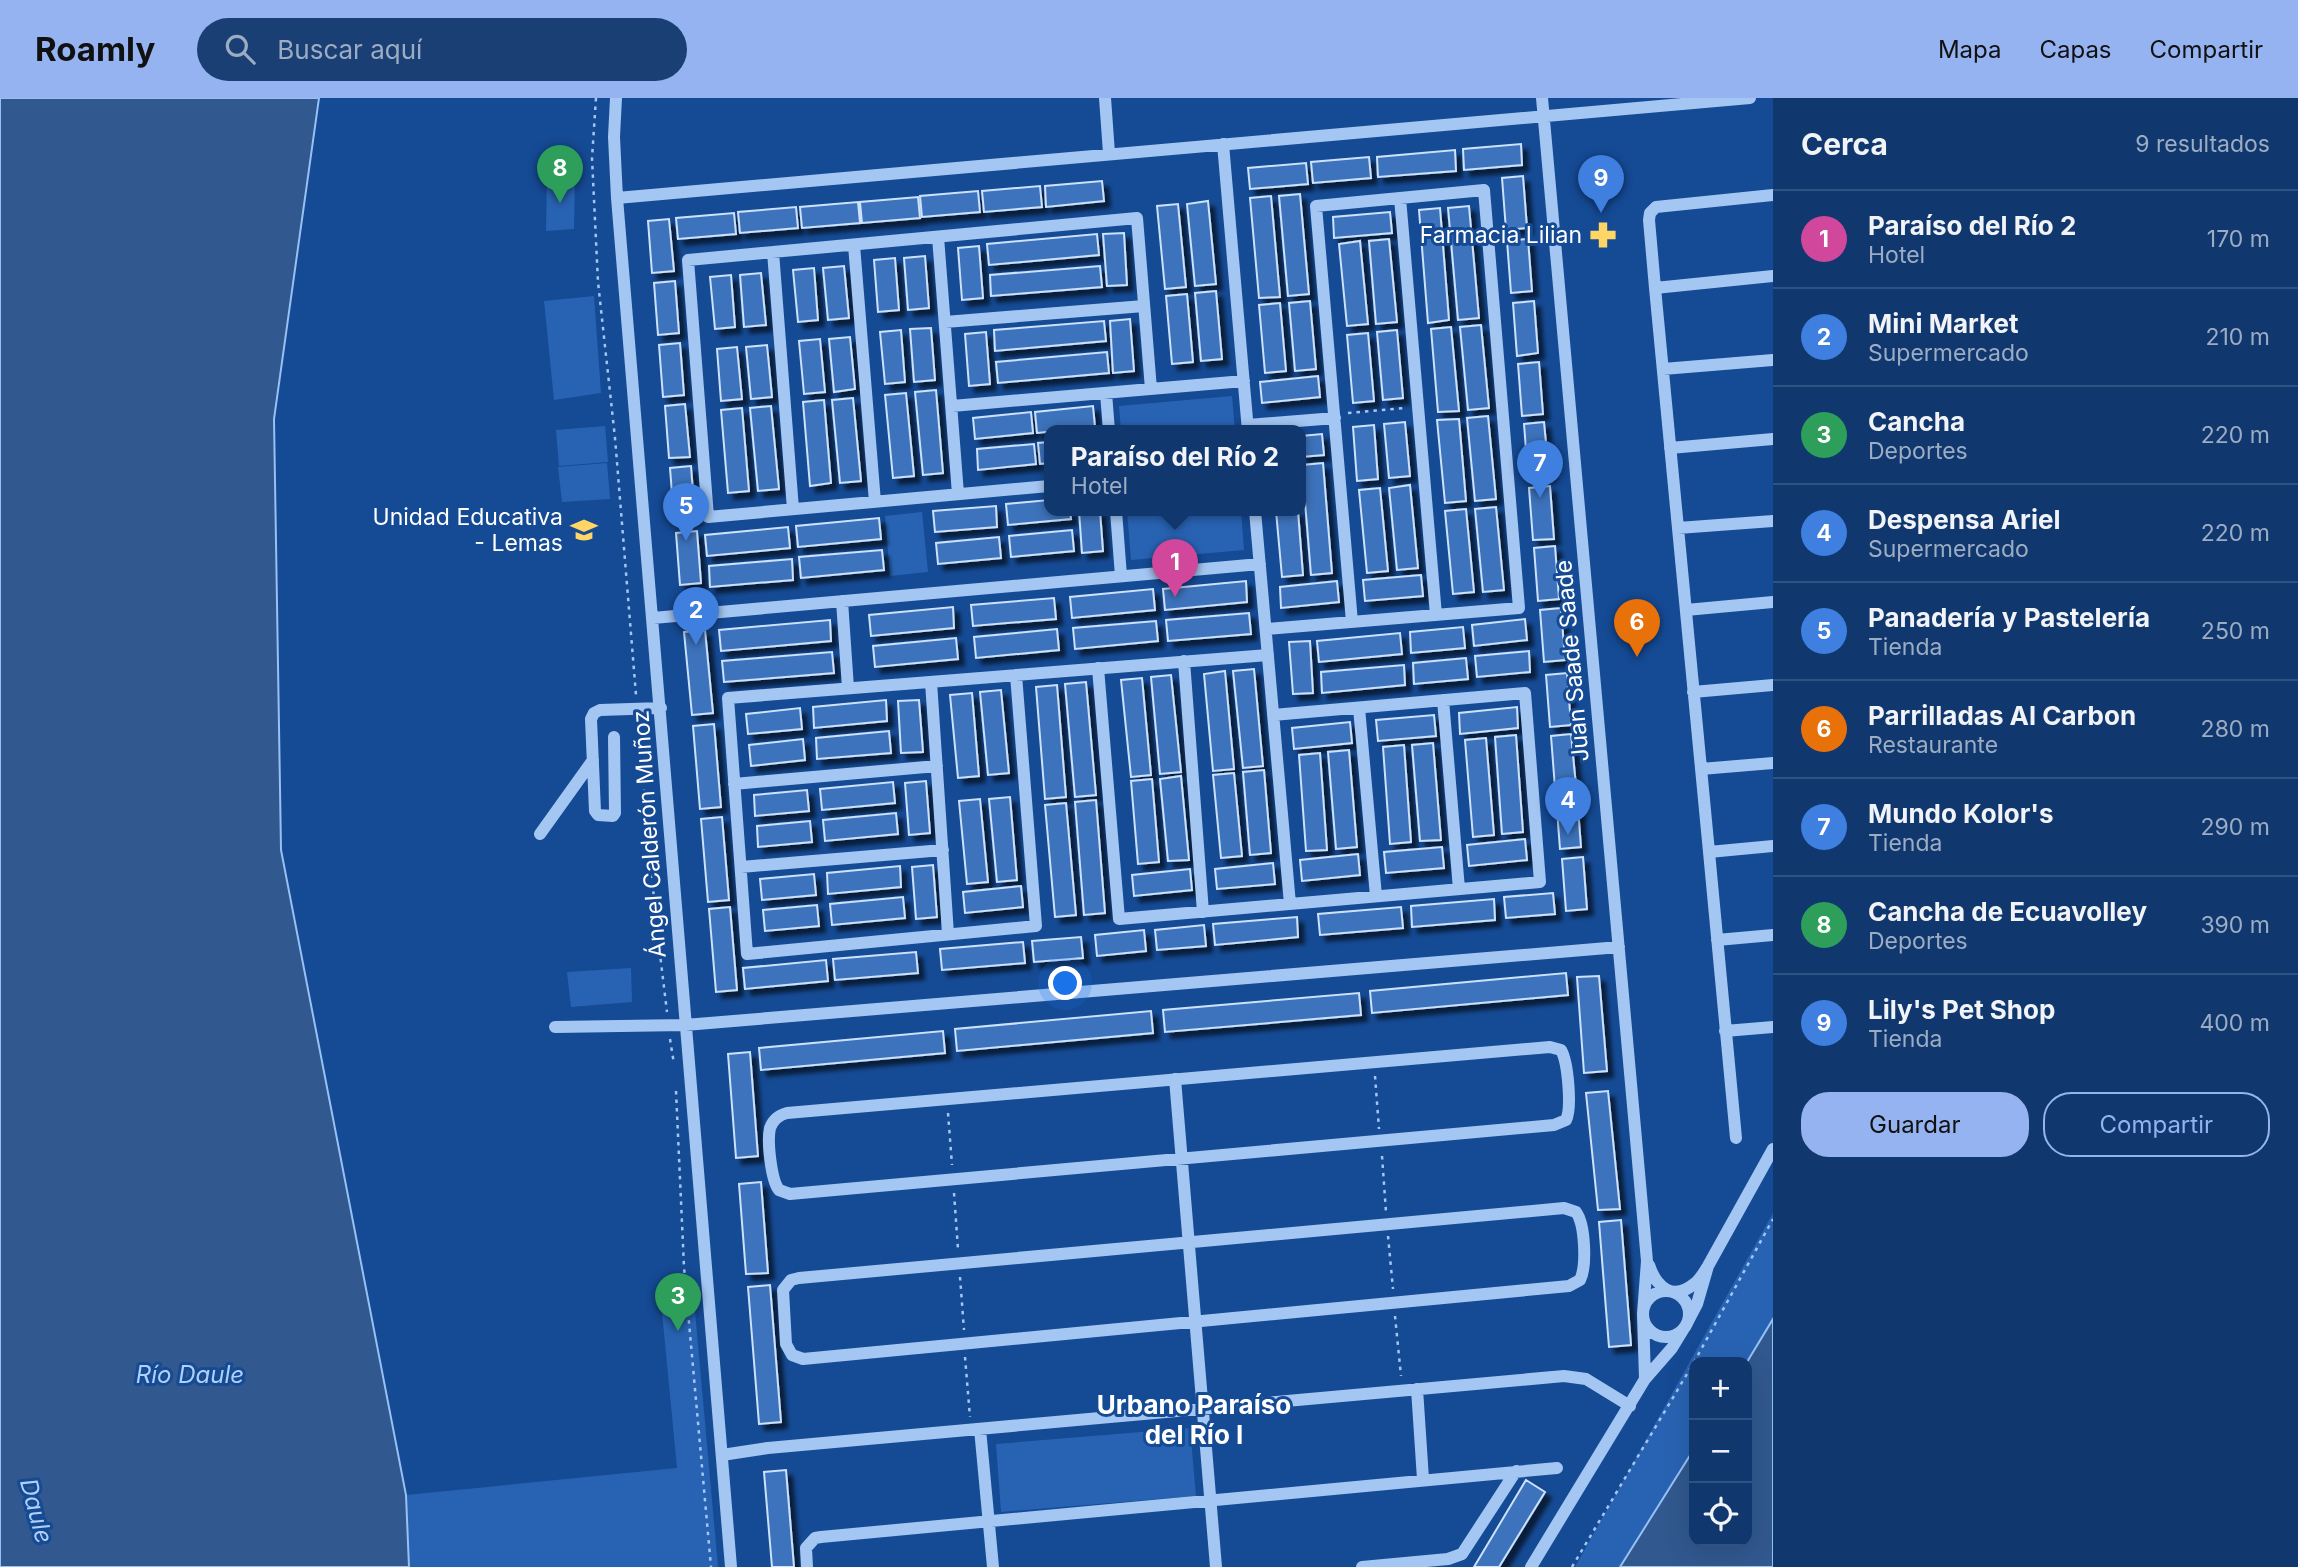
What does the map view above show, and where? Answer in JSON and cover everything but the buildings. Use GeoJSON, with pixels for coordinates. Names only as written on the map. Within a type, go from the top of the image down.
{"type":"FeatureCollection","features":[{"type":"Feature","properties":{"kind":"street","name":"Ángel Calderón Muñoz"},"geometry":{"type":"LineString","coordinates":[[616,98],[614,137],[617,198],[731,1567]]}},
{"type":"Feature","properties":{"kind":"street"},"geometry":{"type":"LineString","coordinates":[[1105,98],[1109,153]]}},
{"type":"Feature","properties":{"kind":"street","name":"Juan Saade Saade"},"geometry":{"type":"LineString","coordinates":[[1542,98],[1647,1261],[1643,1314],[1645,1379]]}},
{"type":"Feature","properties":{"kind":"street"},"geometry":{"type":"LineString","coordinates":[[617,198],[1750,98]]}},
{"type":"Feature","properties":{"kind":"street"},"geometry":{"type":"LineString","coordinates":[[1223,144],[1248,425]]}},
{"type":"Feature","properties":{"kind":"street"},"geometry":{"type":"LineString","coordinates":[[1266,629],[1352,622],[1436,615],[1518,608],[1484,190],[1316,206],[1352,622]]}},
{"type":"Feature","properties":{"kind":"street"},"geometry":{"type":"LineString","coordinates":[[1736,1138],[1649,220],[1650,213],[1656,207],[1773,195]]}},
{"type":"Feature","properties":{"kind":"street"},"geometry":{"type":"LineString","coordinates":[[1399,198],[1436,615]]}},
{"type":"Feature","properties":{"kind":"street"},"geometry":{"type":"LineString","coordinates":[[1044,485],[708,517],[688,260],[1137,218],[1151,389]]}},
{"type":"Feature","properties":{"kind":"street"},"geometry":{"type":"LineString","coordinates":[[938,237],[958,494]]}},
{"type":"Feature","properties":{"kind":"street"},"geometry":{"type":"LineString","coordinates":[[854,245],[875,502]]}},
{"type":"Feature","properties":{"kind":"street"},"geometry":{"type":"LineString","coordinates":[[773,252],[793,509]]}},
{"type":"Feature","properties":{"kind":"street"},"geometry":{"type":"LineString","coordinates":[[1655,288],[1773,276]]}},
{"type":"Feature","properties":{"kind":"street"},"geometry":{"type":"LineString","coordinates":[[945,322],[1144,306]]}},
{"type":"Feature","properties":{"kind":"street"},"geometry":{"type":"LineString","coordinates":[[1663,369],[1773,360]]}},
{"type":"Feature","properties":{"kind":"street"},"geometry":{"type":"LineString","coordinates":[[952,406],[1244,381]]}},
{"type":"Feature","properties":{"kind":"street"},"geometry":{"type":"LineString","coordinates":[[1106,393],[1109,425]]}},
{"type":"Feature","properties":{"kind":"street"},"geometry":{"type":"LineString","coordinates":[[1270,425],[1334,416]]}},
{"type":"Feature","properties":{"kind":"street"},"geometry":{"type":"LineString","coordinates":[[1670,448],[1773,439]]}},
{"type":"Feature","properties":{"kind":"street"},"geometry":{"type":"LineString","coordinates":[[1116,516],[1121,576]]}},
{"type":"Feature","properties":{"kind":"street"},"geometry":{"type":"LineString","coordinates":[[1255,516],[1290,904]]}},
{"type":"Feature","properties":{"kind":"street"},"geometry":{"type":"LineString","coordinates":[[1678,528],[1773,521]]}},
{"type":"Feature","properties":{"kind":"street"},"geometry":{"type":"LineString","coordinates":[[653,618],[1260,564]]}},
{"type":"Feature","properties":{"kind":"street"},"geometry":{"type":"LineString","coordinates":[[842,601],[848,688]]}},
{"type":"Feature","properties":{"kind":"street"},"geometry":{"type":"LineString","coordinates":[[1686,610],[1773,602]]}},
{"type":"Feature","properties":{"kind":"street"},"geometry":{"type":"LineString","coordinates":[[1016,675],[1035,926],[747,954],[728,698],[1098,668],[1268,655]]}},
{"type":"Feature","properties":{"kind":"street"},"geometry":{"type":"LineString","coordinates":[[1184,662],[1203,912]]}},
{"type":"Feature","properties":{"kind":"street"},"geometry":{"type":"LineString","coordinates":[[1098,668],[1119,919],[1540,882],[1525,693],[1273,715]]}},
{"type":"Feature","properties":{"kind":"street"},"geometry":{"type":"LineString","coordinates":[[931,682],[948,934]]}},
{"type":"Feature","properties":{"kind":"street"},"geometry":{"type":"LineString","coordinates":[[1693,692],[1773,685]]}},
{"type":"Feature","properties":{"kind":"street"},"geometry":{"type":"LineString","coordinates":[[1443,700],[1459,889]]}},
{"type":"Feature","properties":{"kind":"street"},"geometry":{"type":"LineString","coordinates":[[614,737],[616,810],[613,816],[595,814],[594,713],[600,710],[661,708]]}},
{"type":"Feature","properties":{"kind":"street"},"geometry":{"type":"LineString","coordinates":[[1359,708],[1376,897]]}},
{"type":"Feature","properties":{"kind":"street"},"geometry":{"type":"LineString","coordinates":[[540,834],[593,760]]}},
{"type":"Feature","properties":{"kind":"street"},"geometry":{"type":"LineString","coordinates":[[1701,769],[1773,763]]}},
{"type":"Feature","properties":{"kind":"street"},"geometry":{"type":"LineString","coordinates":[[734,784],[937,766]]}},
{"type":"Feature","properties":{"kind":"street"},"geometry":{"type":"LineString","coordinates":[[1709,852],[1773,846]]}},
{"type":"Feature","properties":{"kind":"street"},"geometry":{"type":"LineString","coordinates":[[741,867],[943,850]]}},
{"type":"Feature","properties":{"kind":"street"},"geometry":{"type":"LineString","coordinates":[[1717,940],[1773,935]]}},
{"type":"Feature","properties":{"kind":"street"},"geometry":{"type":"LineString","coordinates":[[555,1027],[685,1025],[1619,947]]}},
{"type":"Feature","properties":{"kind":"street"},"geometry":{"type":"LineString","coordinates":[[1726,1031],[1773,1027]]}},
{"type":"Feature","properties":{"kind":"street"},"geometry":{"type":"LineString","coordinates":[[1550,1047],[1561,1050],[1566,1060],[1569,1115],[1560,1124],[790,1194],[779,1190],[772,1179],[770,1131],[775,1119],[787,1113],[1175,1079],[1550,1047]]}},
{"type":"Feature","properties":{"kind":"street"},"geometry":{"type":"LineString","coordinates":[[1175,1079],[1216,1567]]}},
{"type":"Feature","properties":{"kind":"street"},"geometry":{"type":"LineString","coordinates":[[1647,1261],[1657,1283],[1670,1292],[1683,1298],[1687,1304],[1689,1311],[1686,1325],[1675,1336],[1660,1337],[1647,1329],[1643,1314],[1648,1299],[1662,1291],[1670,1292],[1679,1291],[1695,1284],[1709,1266],[1773,1149]]}},
{"type":"Feature","properties":{"kind":"street"},"geometry":{"type":"LineString","coordinates":[[1564,1208],[1576,1212],[1581,1222],[1584,1268],[1580,1280],[1569,1286],[803,1359],[797,1358],[788,1350],[783,1290],[791,1280],[1189,1242],[1564,1208]]}},
{"type":"Feature","properties":{"kind":"street"},"geometry":{"type":"LineString","coordinates":[[1531,1567],[1645,1379],[1672,1348],[1686,1325],[1697,1304],[1709,1266]]}},
{"type":"Feature","properties":{"kind":"street"},"geometry":{"type":"LineString","coordinates":[[722,1455],[768,1448],[1576,1376],[1586,1379],[1630,1406]]}},
{"type":"Feature","properties":{"kind":"street"},"geometry":{"type":"LineString","coordinates":[[1417,1389],[1423,1479]]}},
{"type":"Feature","properties":{"kind":"street"},"geometry":{"type":"LineString","coordinates":[[980,1429],[993,1567]]}},
{"type":"Feature","properties":{"kind":"street"},"geometry":{"type":"LineString","coordinates":[[807,1567],[806,1548],[815,1538],[1557,1468]]}},
{"type":"Feature","properties":{"kind":"street"},"geometry":{"type":"LineString","coordinates":[[1362,1567],[1448,1559],[1462,1554],[1516,1471]]}},
{"type":"Feature","properties":{"kind":"path"},"geometry":{"type":"LineString","coordinates":[[596,98],[592,158],[598,282],[615,438],[656,921],[674,1063]]}},
{"type":"Feature","properties":{"kind":"path"},"geometry":{"type":"LineString","coordinates":[[1334,416],[1418,407]]}},
{"type":"Feature","properties":{"kind":"path"},"geometry":{"type":"LineString","coordinates":[[676,1090],[684,1267],[711,1567]]}},
{"type":"Feature","properties":{"kind":"path"},"geometry":{"type":"LineString","coordinates":[[1572,1567],[1693,1364],[1773,1219]]}},
{"type":"Feature","properties":{"kind":"shaded area"},"geometry":{"type":"Polygon","coordinates":[[[575,174],[574,229],[546,231],[547,176],[575,174]]]}},
{"type":"Feature","properties":{"kind":"shaded area"},"geometry":{"type":"Polygon","coordinates":[[[594,296],[601,393],[554,400],[544,301],[594,296]]]}},
{"type":"Feature","properties":{"kind":"shaded area"},"geometry":{"type":"Polygon","coordinates":[[[1232,396],[1234,425],[1121,425],[1119,406],[1232,396]]]}},
{"type":"Feature","properties":{"kind":"shaded area"},"geometry":{"type":"Polygon","coordinates":[[[605,426],[608,462],[559,466],[556,430],[605,426]]]}},
{"type":"Feature","properties":{"kind":"shaded area"},"geometry":{"type":"Polygon","coordinates":[[[607,463],[610,499],[562,502],[558,467],[607,463]]]}},
{"type":"Feature","properties":{"kind":"shaded area"},"geometry":{"type":"Polygon","coordinates":[[[922,512],[928,572],[890,576],[885,516],[922,512]]]}},
{"type":"Feature","properties":{"kind":"shaded area"},"geometry":{"type":"Polygon","coordinates":[[[1127,516],[1241,516],[1244,550],[1131,560],[1127,516]]]}},
{"type":"Feature","properties":{"kind":"shaded area"},"geometry":{"type":"Polygon","coordinates":[[[631,968],[632,1002],[571,1007],[567,972],[631,968]]]}},
{"type":"Feature","properties":{"kind":"shaded area"},"geometry":{"type":"Polygon","coordinates":[[[1773,1213],[1773,1319],[1750,1357],[1692,1357],[1773,1213]]]}},
{"type":"Feature","properties":{"kind":"shaded area"},"geometry":{"type":"Polygon","coordinates":[[[694,1300],[718,1567],[409,1567],[406,1495],[677,1468],[661,1302],[694,1300]]]}},
{"type":"Feature","properties":{"kind":"shaded area"},"geometry":{"type":"Polygon","coordinates":[[[1689,1363],[1689,1457],[1620,1567],[1575,1567],[1689,1363]]]}},
{"type":"Feature","properties":{"kind":"shaded area"},"geometry":{"type":"Polygon","coordinates":[[[1190,1428],[1196,1496],[1001,1512],[996,1444],[1190,1428]]]}},
{"type":"Feature","properties":{"kind":"water","name":"Río Daule"},"geometry":{"type":"Polygon","coordinates":[[[0,98],[319,98],[274,419],[281,850],[406,1495],[409,1567],[0,1567],[0,98]]]}},
{"type":"Feature","properties":{"kind":"water"},"geometry":{"type":"Polygon","coordinates":[[[1773,1319],[1773,1567],[1620,1567],[1689,1457],[1689,1546],[1752,1546],[1750,1357],[1773,1319]]]}},
{"type":"Feature","properties":{"kind":"place","name":"Cancha de Ecuavolley"},"geometry":{"type":"Point","coordinates":[560,203]}},
{"type":"Feature","properties":{"kind":"place","name":"Lily's Pet Shop"},"geometry":{"type":"Point","coordinates":[1601,213]}},
{"type":"Feature","properties":{"kind":"place","name":"Farmacia Lilian"},"geometry":{"type":"Point","coordinates":[1603,235]}},
{"type":"Feature","properties":{"kind":"place","name":"Mundo Kolor's"},"geometry":{"type":"Point","coordinates":[1540,498]}},
{"type":"Feature","properties":{"kind":"place","name":"Unidad Educativa - Lemas"},"geometry":{"type":"Point","coordinates":[584,530]}},
{"type":"Feature","properties":{"kind":"place","name":"Panadería y Pastelería"},"geometry":{"type":"Point","coordinates":[686,541]}},
{"type":"Feature","properties":{"kind":"place","name":"Paraíso del Río 2"},"geometry":{"type":"Point","coordinates":[1175,597]}},
{"type":"Feature","properties":{"kind":"place","name":"Mini Market"},"geometry":{"type":"Point","coordinates":[696,645]}},
{"type":"Feature","properties":{"kind":"place","name":"Parrilladas Al Carbon"},"geometry":{"type":"Point","coordinates":[1637,657]}},
{"type":"Feature","properties":{"kind":"place","name":"Despensa Ariel"},"geometry":{"type":"Point","coordinates":[1568,835]}},
{"type":"Feature","properties":{"kind":"place","name":"Cancha"},"geometry":{"type":"Point","coordinates":[678,1331]}},
{"type":"Feature","properties":{"kind":"district","name":"Urbano Paraíso del Río I"},"geometry":{"type":"Point","coordinates":[1194,1420]}},
{"type":"Feature","properties":{"kind":"water label","name":"Daule"},"geometry":{"type":"Point","coordinates":[36,1511]}}]}
